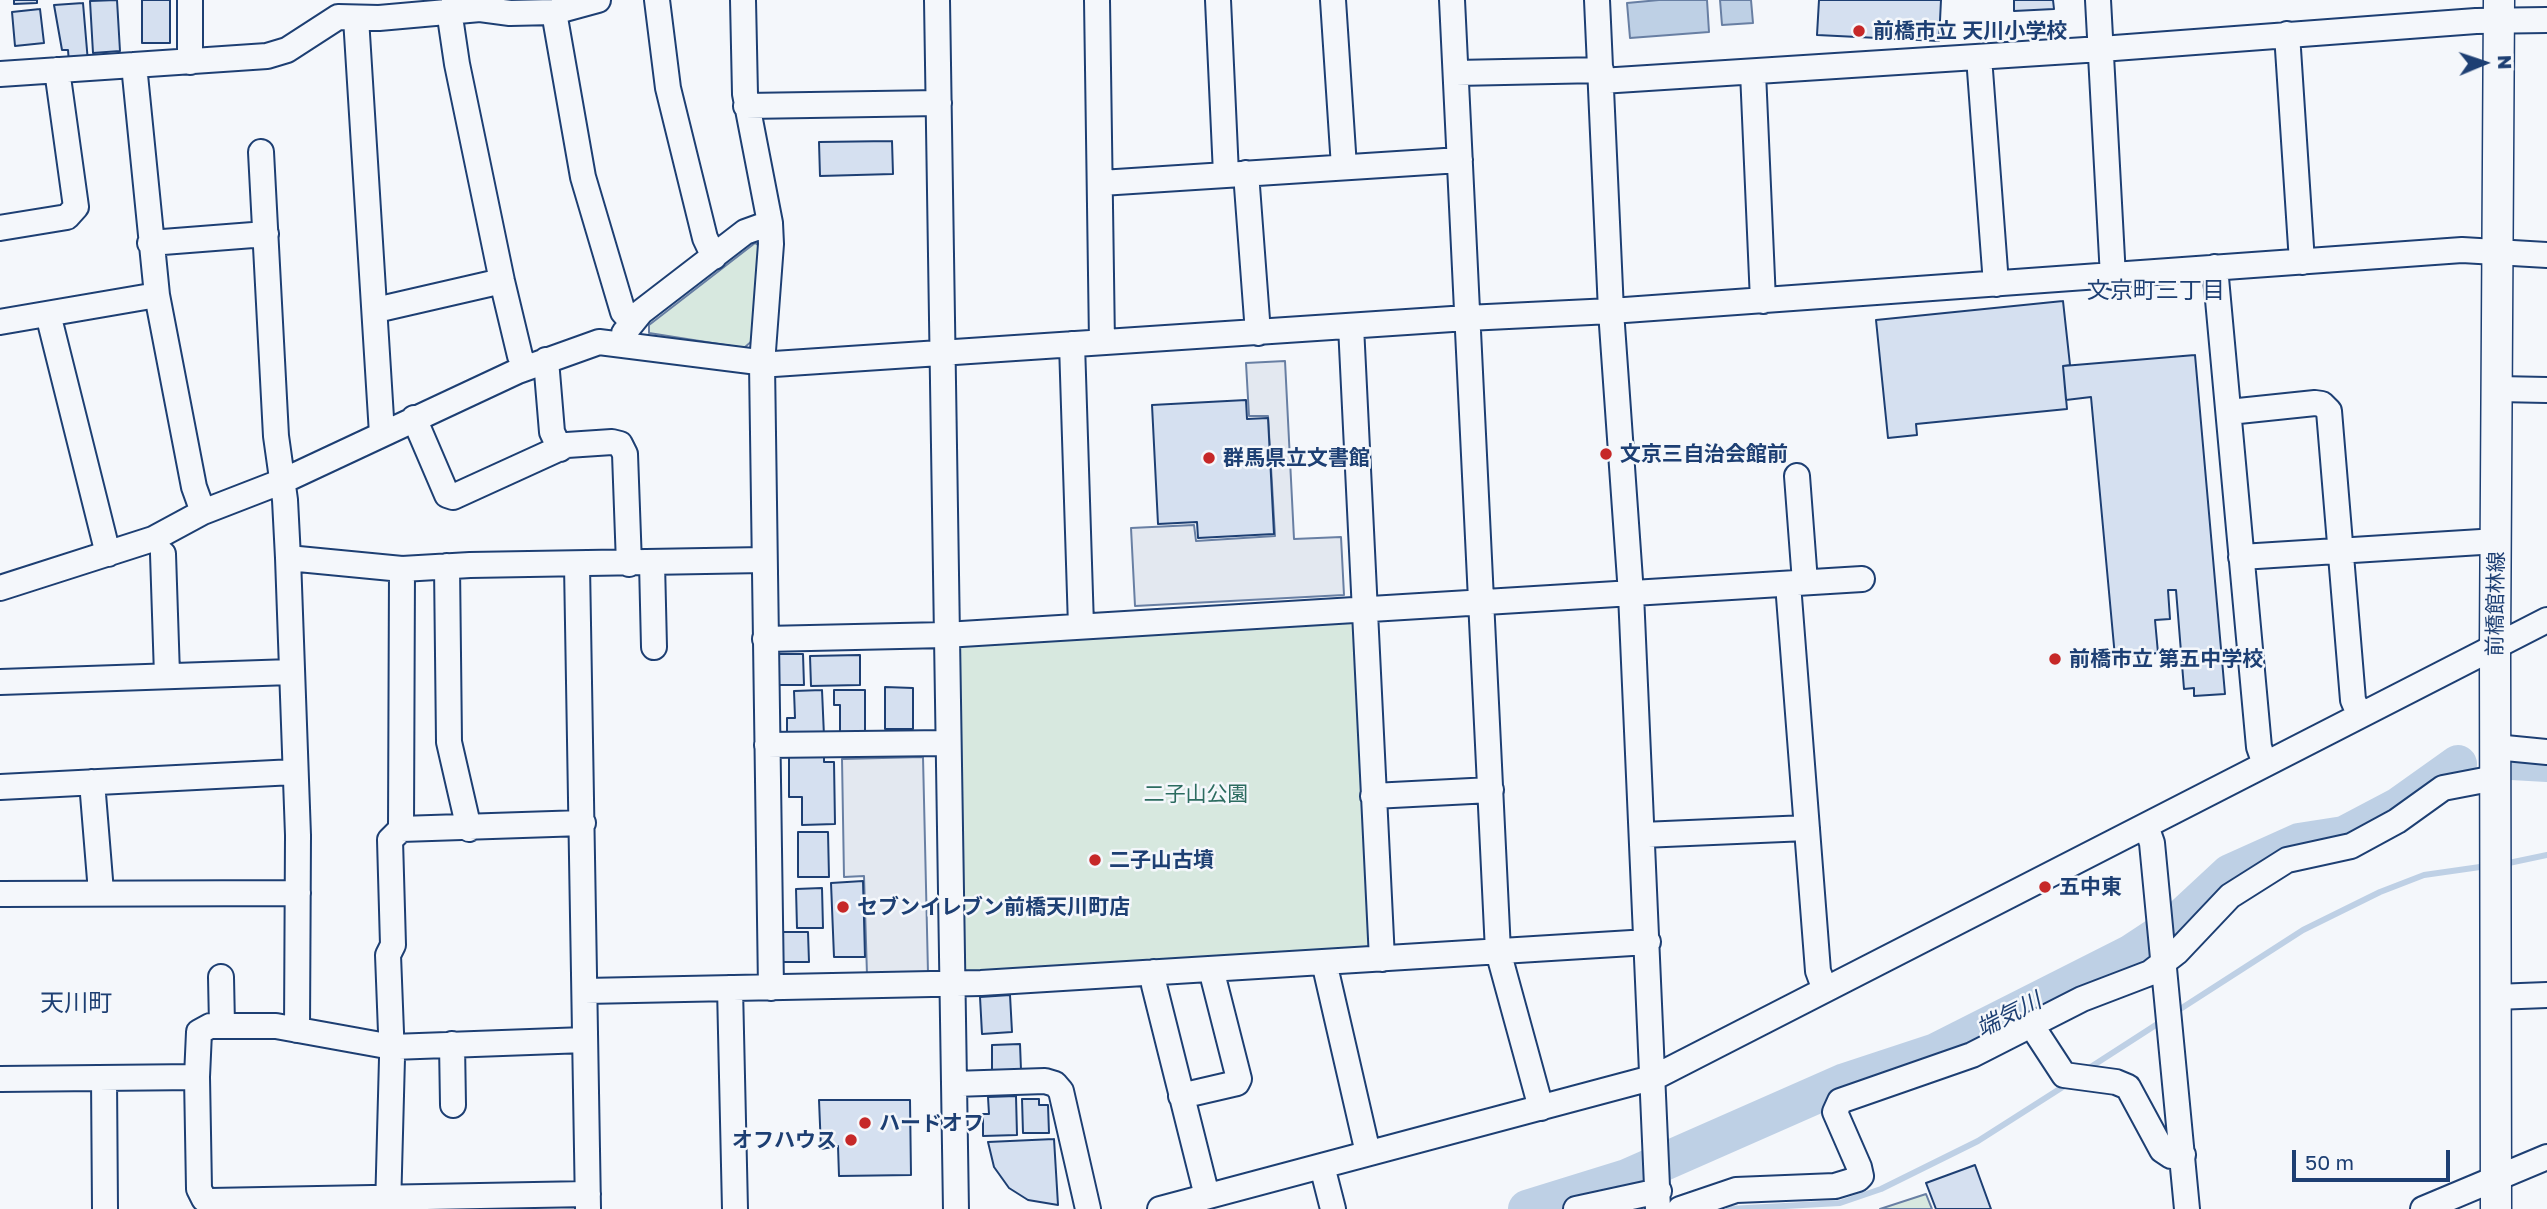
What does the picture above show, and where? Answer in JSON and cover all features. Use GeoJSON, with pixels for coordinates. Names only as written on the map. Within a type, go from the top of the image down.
{"type":"FeatureCollection","features":[{"type":"Feature","properties":{"kind":"main road","name":"前橋館林線"},"geometry":{"type":"LineString","coordinates":[[2496,1209],[2495,646],[2499,10]]}},
{"type":"Feature","properties":{"kind":"street"},"geometry":{"type":"LineString","coordinates":[[190,0],[190,62]]}},
{"type":"Feature","properties":{"kind":"street"},"geometry":{"type":"LineString","coordinates":[[0,74],[278,54],[343,12],[449,10],[480,4],[510,13],[554,12],[598,0]]}},
{"type":"Feature","properties":{"kind":"street"},"geometry":{"type":"LineString","coordinates":[[657,0],[668,88],[705,238],[714,257]]}},
{"type":"Feature","properties":{"kind":"street"},"geometry":{"type":"LineString","coordinates":[[743,0],[746,106],[769,223],[762,364],[771,988]]}},
{"type":"Feature","properties":{"kind":"street"},"geometry":{"type":"LineString","coordinates":[[937,0],[956,1209]]}},
{"type":"Feature","properties":{"kind":"street"},"geometry":{"type":"LineString","coordinates":[[1097,0],[1102,342]]}},
{"type":"Feature","properties":{"kind":"street"},"geometry":{"type":"LineString","coordinates":[[1218,0],[1236,174],[1258,332]]}},
{"type":"Feature","properties":{"kind":"street"},"geometry":{"type":"LineString","coordinates":[[1333,0],[1344,167]]}},
{"type":"Feature","properties":{"kind":"street"},"geometry":{"type":"LineString","coordinates":[[1452,0],[1498,951],[1541,1108]]}},
{"type":"Feature","properties":{"kind":"street"},"geometry":{"type":"LineString","coordinates":[[1576,1209],[1658,1200],[1655,1077],[1631,594],[1612,311],[1597,0]]}},
{"type":"Feature","properties":{"kind":"street"},"geometry":{"type":"LineString","coordinates":[[2098,0],[2113,276]]}},
{"type":"Feature","properties":{"kind":"street"},"geometry":{"type":"LineString","coordinates":[[449,10],[457,64],[520,356],[536,364]]}},
{"type":"Feature","properties":{"kind":"street"},"geometry":{"type":"LineString","coordinates":[[1456,73],[1601,76],[1753,72],[2101,50],[2287,34],[2499,10],[2547,20]]}},
{"type":"Feature","properties":{"kind":"street"},"geometry":{"type":"LineString","coordinates":[[343,12],[376,310],[382,434]]}},
{"type":"Feature","properties":{"kind":"street"},"geometry":{"type":"LineString","coordinates":[[554,12],[583,177],[623,312],[631,321]]}},
{"type":"Feature","properties":{"kind":"street"},"geometry":{"type":"LineString","coordinates":[[2287,34],[2302,262]]}},
{"type":"Feature","properties":{"kind":"street"},"geometry":{"type":"LineString","coordinates":[[1979,57],[1996,284]]}},
{"type":"Feature","properties":{"kind":"street"},"geometry":{"type":"LineString","coordinates":[[134,65],[157,295],[194,487],[203,512]]}},
{"type":"Feature","properties":{"kind":"street"},"geometry":{"type":"LineString","coordinates":[[0,228],[67,217],[76,207],[57,70]]}},
{"type":"Feature","properties":{"kind":"street"},"geometry":{"type":"LineString","coordinates":[[1753,72],[1763,301]]}},
{"type":"Feature","properties":{"kind":"street"},"geometry":{"type":"LineString","coordinates":[[746,106],[939,103]]}},
{"type":"Feature","properties":{"kind":"street"},"geometry":{"type":"LineString","coordinates":[[261,152],[276,436],[283,481],[288,558],[298,893],[297,1030]]}},
{"type":"Feature","properties":{"kind":"street"},"geometry":{"type":"LineString","coordinates":[[1101,183],[1460,160]]}},
{"type":"Feature","properties":{"kind":"street"},"geometry":{"type":"LineString","coordinates":[[621,344],[631,321],[745,232],[769,223]]}},
{"type":"Feature","properties":{"kind":"street"},"geometry":{"type":"LineString","coordinates":[[150,243],[266,234]]}},
{"type":"Feature","properties":{"kind":"street"},"geometry":{"type":"LineString","coordinates":[[2,580],[108,554],[153,539],[203,512],[283,481],[414,418],[536,364],[591,344],[621,344],[762,364],[1763,301],[2462,250],[2547,255]]}},
{"type":"Feature","properties":{"kind":"street"},"geometry":{"type":"LineString","coordinates":[[2215,267],[2259,747],[2265,764]]}},
{"type":"Feature","properties":{"kind":"street"},"geometry":{"type":"LineString","coordinates":[[376,310],[502,281]]}},
{"type":"Feature","properties":{"kind":"street"},"geometry":{"type":"LineString","coordinates":[[0,322],[157,295]]}},
{"type":"Feature","properties":{"kind":"street"},"geometry":{"type":"LineString","coordinates":[[48,314],[108,554]]}},
{"type":"Feature","properties":{"kind":"street"},"geometry":{"type":"LineString","coordinates":[[1351,326],[1382,959]]}},
{"type":"Feature","properties":{"kind":"street"},"geometry":{"type":"LineString","coordinates":[[1072,344],[1082,626]]}},
{"type":"Feature","properties":{"kind":"street"},"geometry":{"type":"LineString","coordinates":[[536,364],[552,432],[559,449]]}},
{"type":"Feature","properties":{"kind":"street"},"geometry":{"type":"LineString","coordinates":[[2498,389],[2547,390]]}},
{"type":"Feature","properties":{"kind":"street"},"geometry":{"type":"LineString","coordinates":[[2229,412],[2315,403],[2326,407],[2331,417],[2353,700],[2359,714]]}},
{"type":"Feature","properties":{"kind":"street"},"geometry":{"type":"LineString","coordinates":[[414,418],[447,495],[453,497],[578,443],[612,442],[624,449],[654,647]]}},
{"type":"Feature","properties":{"kind":"street"},"geometry":{"type":"LineString","coordinates":[[1797,476],[1797,583],[1807,828],[1818,971],[1825,990]]}},
{"type":"Feature","properties":{"kind":"street"},"geometry":{"type":"LineString","coordinates":[[2241,557],[2497,541]]}},
{"type":"Feature","properties":{"kind":"street"},"geometry":{"type":"LineString","coordinates":[[163,554],[167,675]]}},
{"type":"Feature","properties":{"kind":"street"},"geometry":{"type":"LineString","coordinates":[[288,558],[402,569],[764,560]]}},
{"type":"Feature","properties":{"kind":"street"},"geometry":{"type":"LineString","coordinates":[[577,565],[588,1202],[271,1205],[210,1201],[201,1195],[197,1077],[198,1032],[204,1028],[222,1025],[276,1026],[392,1046],[585,1040]]}},
{"type":"Feature","properties":{"kind":"street"},"geometry":{"type":"LineString","coordinates":[[447,566],[449,742],[469,828]]}},
{"type":"Feature","properties":{"kind":"street"},"geometry":{"type":"LineString","coordinates":[[401,829],[402,569]]}},
{"type":"Feature","properties":{"kind":"street"},"geometry":{"type":"LineString","coordinates":[[765,639],[945,635],[1365,607],[1861,579]]}},
{"type":"Feature","properties":{"kind":"street"},"geometry":{"type":"LineString","coordinates":[[1160,1209],[1655,1077],[2547,620]]}},
{"type":"Feature","properties":{"kind":"street"},"geometry":{"type":"LineString","coordinates":[[0,682],[291,672]]}},
{"type":"Feature","properties":{"kind":"street"},"geometry":{"type":"LineString","coordinates":[[767,745],[947,743]]}},
{"type":"Feature","properties":{"kind":"street"},"geometry":{"type":"LineString","coordinates":[[2496,747],[2547,752]]}},
{"type":"Feature","properties":{"kind":"street"},"geometry":{"type":"LineString","coordinates":[[0,787],[294,772]]}},
{"type":"Feature","properties":{"kind":"street"},"geometry":{"type":"LineString","coordinates":[[1680,1209],[1736,1190],[1835,1186],[1858,1180],[1861,1176],[1859,1167],[1835,1112],[1840,1101],[1972,1055],[2082,999],[2150,973],[2163,965],[2231,896],[2287,860],[2351,846],[2397,821],[2443,788],[2496,778]]}},
{"type":"Feature","properties":{"kind":"street"},"geometry":{"type":"LineString","coordinates":[[92,782],[101,892]]}},
{"type":"Feature","properties":{"kind":"street"},"geometry":{"type":"LineString","coordinates":[[1373,796],[1491,790]]}},
{"type":"Feature","properties":{"kind":"street"},"geometry":{"type":"LineString","coordinates":[[389,1203],[392,1046],[388,955],[393,945],[390,840],[401,829],[583,823]]}},
{"type":"Feature","properties":{"kind":"street"},"geometry":{"type":"LineString","coordinates":[[2146,826],[2152,843],[2187,1209]]}},
{"type":"Feature","properties":{"kind":"street"},"geometry":{"type":"LineString","coordinates":[[1642,835],[1807,828]]}},
{"type":"Feature","properties":{"kind":"street"},"geometry":{"type":"LineString","coordinates":[[0,894],[298,893]]}},
{"type":"Feature","properties":{"kind":"street"},"geometry":{"type":"LineString","coordinates":[[585,991],[951,984],[1648,942]]}},
{"type":"Feature","properties":{"kind":"street"},"geometry":{"type":"LineString","coordinates":[[1324,962],[1368,1153]]}},
{"type":"Feature","properties":{"kind":"street"},"geometry":{"type":"LineString","coordinates":[[1181,1096],[1237,1083],[1239,1079],[1211,969]]}},
{"type":"Feature","properties":{"kind":"street"},"geometry":{"type":"LineString","coordinates":[[1154,972],[1154,985],[1207,1196]]}},
{"type":"Feature","properties":{"kind":"street"},"geometry":{"type":"LineString","coordinates":[[221,977],[222,1025]]}},
{"type":"Feature","properties":{"kind":"street"},"geometry":{"type":"LineString","coordinates":[[730,988],[734,1209]]}},
{"type":"Feature","properties":{"kind":"street"},"geometry":{"type":"LineString","coordinates":[[2495,997],[2547,995]]}},
{"type":"Feature","properties":{"kind":"street"},"geometry":{"type":"LineString","coordinates":[[2032,1026],[2064,1075],[2128,1087],[2162,1150],[2171,1156],[2183,1154]]}},
{"type":"Feature","properties":{"kind":"street"},"geometry":{"type":"LineString","coordinates":[[452,1044],[453,1105]]}},
{"type":"Feature","properties":{"kind":"street"},"geometry":{"type":"LineString","coordinates":[[0,1079],[197,1077]]}},
{"type":"Feature","properties":{"kind":"street"},"geometry":{"type":"LineString","coordinates":[[104,1078],[105,1209]]}},
{"type":"Feature","properties":{"kind":"street"},"geometry":{"type":"LineString","coordinates":[[954,1084],[1045,1081],[1055,1084],[1061,1091],[1088,1209]]}},
{"type":"Feature","properties":{"kind":"street"},"geometry":{"type":"LineString","coordinates":[[2423,1209],[2547,1157]]}},
{"type":"Feature","properties":{"kind":"street"},"geometry":{"type":"LineString","coordinates":[[1322,1166],[1333,1209]]}},
{"type":"Feature","properties":{"kind":"green space"},"geometry":{"type":"Polygon","coordinates":[[[755,243],[761,247],[753,340],[744,348],[649,333],[649,325],[755,243]]]}},
{"type":"Feature","properties":{"kind":"green space","name":"二子山公園"},"geometry":{"type":"Polygon","coordinates":[[[1365,607],[1382,959],[952,984],[945,635],[1365,607]]]}},
{"type":"Feature","properties":{"kind":"green space"},"geometry":{"type":"Polygon","coordinates":[[[1926,1194],[1932,1209],[1880,1209],[1926,1194]]]}},
{"type":"Feature","properties":{"kind":"shaded area"},"geometry":{"type":"Polygon","coordinates":[[[1285,361],[1294,539],[1341,537],[1344,595],[1135,606],[1131,528],[1194,525],[1196,541],[1275,536],[1268,416],[1249,416],[1246,363],[1285,361]]]}},
{"type":"Feature","properties":{"kind":"shaded area"},"geometry":{"type":"Polygon","coordinates":[[[923,757],[928,973],[867,975],[864,876],[844,877],[842,759],[923,757]]]}},
{"type":"Feature","properties":{"kind":"water"},"geometry":{"type":"Polygon","coordinates":[[[1707,0],[1709,32],[1630,38],[1627,3],[1707,0]]]}},
{"type":"Feature","properties":{"kind":"water"},"geometry":{"type":"Polygon","coordinates":[[[1720,0],[1751,0],[1753,23],[1722,25],[1720,0]]]}},
{"type":"Feature","properties":{"kind":"building"},"geometry":{"type":"Polygon","coordinates":[[[14,0],[37,0],[37,3],[14,4],[14,0]]]}},
{"type":"Feature","properties":{"kind":"building"},"geometry":{"type":"Polygon","coordinates":[[[117,0],[120,51],[93,53],[90,1],[117,0]]]}},
{"type":"Feature","properties":{"kind":"building"},"geometry":{"type":"Polygon","coordinates":[[[142,0],[170,0],[170,43],[142,43],[142,0]]]}},
{"type":"Feature","properties":{"kind":"building"},"geometry":{"type":"Polygon","coordinates":[[[1819,0],[1941,0],[1939,41],[1817,35],[1819,0]]]}},
{"type":"Feature","properties":{"kind":"building"},"geometry":{"type":"Polygon","coordinates":[[[2014,0],[2053,0],[2054,9],[2014,11],[2014,0]]]}},
{"type":"Feature","properties":{"kind":"building"},"geometry":{"type":"Polygon","coordinates":[[[83,3],[88,62],[69,63],[68,50],[62,50],[54,5],[83,3]]]}},
{"type":"Feature","properties":{"kind":"building"},"geometry":{"type":"Polygon","coordinates":[[[40,9],[44,43],[15,46],[12,12],[40,9]]]}},
{"type":"Feature","properties":{"kind":"building"},"geometry":{"type":"Polygon","coordinates":[[[892,141],[893,174],[820,176],[819,142],[892,141]]]}},
{"type":"Feature","properties":{"kind":"building"},"geometry":{"type":"Polygon","coordinates":[[[2063,301],[2070,365],[2063,366],[2067,409],[1916,424],[1917,435],[1888,438],[1876,320],[2063,301]]]}},
{"type":"Feature","properties":{"kind":"building"},"geometry":{"type":"Polygon","coordinates":[[[2195,355],[2225,694],[2194,696],[2194,688],[2184,689],[2176,590],[2168,590],[2170,619],[2155,620],[2158,653],[2115,657],[2091,397],[2066,400],[2063,366],[2195,355]]]}},
{"type":"Feature","properties":{"kind":"building"},"geometry":{"type":"Polygon","coordinates":[[[1246,400],[1247,419],[1268,418],[1274,534],[1198,538],[1197,522],[1158,524],[1152,405],[1246,400]]]}},
{"type":"Feature","properties":{"kind":"building"},"geometry":{"type":"Polygon","coordinates":[[[777,654],[803,654],[804,685],[778,685],[777,654]]]}},
{"type":"Feature","properties":{"kind":"building"},"geometry":{"type":"Polygon","coordinates":[[[860,655],[860,685],[811,686],[810,656],[860,655]]]}},
{"type":"Feature","properties":{"kind":"building"},"geometry":{"type":"Polygon","coordinates":[[[885,687],[913,688],[913,729],[885,729],[885,687]]]}},
{"type":"Feature","properties":{"kind":"building"},"geometry":{"type":"Polygon","coordinates":[[[822,690],[824,736],[787,737],[787,718],[795,718],[794,691],[822,690]]]}},
{"type":"Feature","properties":{"kind":"building"},"geometry":{"type":"Polygon","coordinates":[[[834,690],[865,690],[865,733],[840,733],[840,705],[834,705],[834,690]]]}},
{"type":"Feature","properties":{"kind":"building"},"geometry":{"type":"Polygon","coordinates":[[[824,756],[824,762],[834,762],[835,824],[802,825],[802,797],[789,797],[789,757],[824,756]]]}},
{"type":"Feature","properties":{"kind":"building"},"geometry":{"type":"Polygon","coordinates":[[[798,832],[828,832],[829,877],[798,877],[798,832]]]}},
{"type":"Feature","properties":{"kind":"building"},"geometry":{"type":"Polygon","coordinates":[[[863,881],[865,957],[834,957],[831,883],[863,881]]]}},
{"type":"Feature","properties":{"kind":"building"},"geometry":{"type":"Polygon","coordinates":[[[822,888],[823,928],[797,928],[796,889],[822,888]]]}},
{"type":"Feature","properties":{"kind":"building"},"geometry":{"type":"Polygon","coordinates":[[[783,932],[808,932],[809,962],[783,962],[783,932]]]}},
{"type":"Feature","properties":{"kind":"building"},"geometry":{"type":"Polygon","coordinates":[[[1010,995],[1012,1032],[982,1034],[980,997],[1010,995]]]}},
{"type":"Feature","properties":{"kind":"building"},"geometry":{"type":"Polygon","coordinates":[[[1020,1044],[1021,1070],[992,1071],[992,1045],[1020,1044]]]}},
{"type":"Feature","properties":{"kind":"building"},"geometry":{"type":"Polygon","coordinates":[[[1016,1096],[1017,1135],[983,1136],[983,1114],[989,1114],[988,1097],[1016,1096]]]}},
{"type":"Feature","properties":{"kind":"building"},"geometry":{"type":"Polygon","coordinates":[[[1022,1099],[1039,1099],[1039,1105],[1048,1105],[1049,1133],[1023,1133],[1022,1099]]]}},
{"type":"Feature","properties":{"kind":"building","name":"ハードオフ"},"geometry":{"type":"Polygon","coordinates":[[[819,1100],[910,1100],[911,1175],[839,1176],[838,1146],[821,1149],[819,1100]]]}},
{"type":"Feature","properties":{"kind":"building"},"geometry":{"type":"Polygon","coordinates":[[[1054,1139],[1058,1205],[1028,1200],[1009,1188],[994,1167],[988,1142],[1054,1139]]]}},
{"type":"Feature","properties":{"kind":"building"},"geometry":{"type":"Polygon","coordinates":[[[1975,1165],[1991,1209],[1936,1209],[1926,1183],[1975,1165]]]}},
{"type":"Feature","properties":{"kind":"waterway","name":"端気川"},"geometry":{"type":"LineString","coordinates":[[2512,761],[2547,763]]}},
{"type":"Feature","properties":{"kind":"waterway","name":"端気川"},"geometry":{"type":"LineString","coordinates":[[1527,1209],[1627,1178],[1845,1082],[1936,1052],[2130,954],[2174,925],[2230,873],[2299,842],[2344,835],[2399,806],[2458,764]]}},
{"type":"Feature","properties":{"kind":"waterway"},"geometry":{"type":"LineString","coordinates":[[2504,864],[2547,855]]}},
{"type":"Feature","properties":{"kind":"waterway"},"geometry":{"type":"LineString","coordinates":[[2174,1013],[2303,930],[2380,892],[2424,875],[2487,866]]}},
{"type":"Feature","properties":{"kind":"waterway"},"geometry":{"type":"LineString","coordinates":[[2086,1070],[2162,1021]]}},
{"type":"Feature","properties":{"kind":"waterway"},"geometry":{"type":"LineString","coordinates":[[1729,1209],[1840,1203],[1881,1189],[1978,1141],[2069,1083]]}},
{"type":"Feature","properties":{"kind":"place","name":"前橋市立 天川小学校"},"geometry":{"type":"Point","coordinates":[1859,31]}},
{"type":"Feature","properties":{"kind":"place","name":"文京三自治会館前"},"geometry":{"type":"Point","coordinates":[1606,454]}},
{"type":"Feature","properties":{"kind":"place","name":"群馬県立文書館"},"geometry":{"type":"Point","coordinates":[1209,458]}},
{"type":"Feature","properties":{"kind":"place","name":"前橋市立 第五中学校"},"geometry":{"type":"Point","coordinates":[2055,659]}},
{"type":"Feature","properties":{"kind":"place","name":"二子山古墳"},"geometry":{"type":"Point","coordinates":[1095,860]}},
{"type":"Feature","properties":{"kind":"place","name":"五中東"},"geometry":{"type":"Point","coordinates":[2045,887]}},
{"type":"Feature","properties":{"kind":"place","name":"セブンイレブン前橋天川町店"},"geometry":{"type":"Point","coordinates":[843,907]}},
{"type":"Feature","properties":{"kind":"place","name":"ハードオフ"},"geometry":{"type":"Point","coordinates":[865,1123]}},
{"type":"Feature","properties":{"kind":"place","name":"オフハウス"},"geometry":{"type":"Point","coordinates":[851,1140]}},
{"type":"Feature","properties":{"kind":"district","name":"文京町三丁目"},"geometry":{"type":"Point","coordinates":[2156,291]}},
{"type":"Feature","properties":{"kind":"district","name":"天川町"},"geometry":{"type":"Point","coordinates":[76,1003]}}]}
